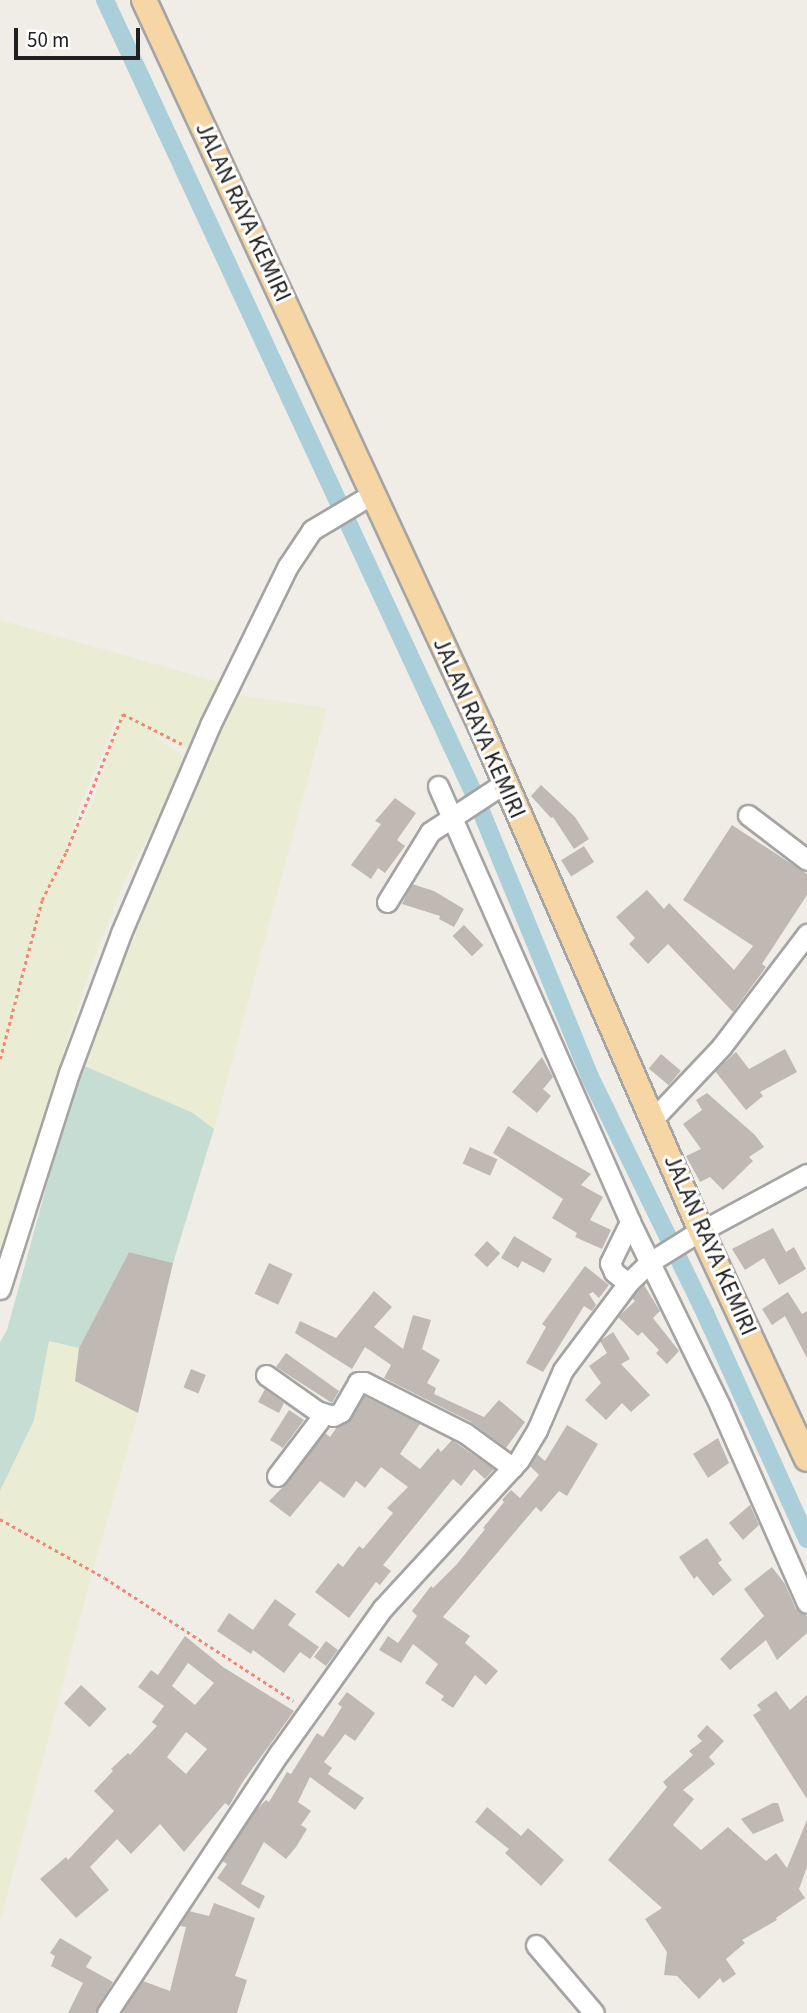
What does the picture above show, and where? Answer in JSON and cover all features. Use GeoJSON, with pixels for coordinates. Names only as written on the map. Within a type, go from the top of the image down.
{"type":"FeatureCollection","features":[{"type":"Feature","properties":{"kind":"main road","name":"JALAN RAYA KEMIRI"},"geometry":{"type":"LineString","coordinates":[[144,0],[365,497],[481,727],[500,787],[654,1118],[696,1234],[807,1459]]}},
{"type":"Feature","properties":{"kind":"street"},"geometry":{"type":"LineString","coordinates":[[0,1289],[69,1073],[116,945],[200,754],[210,725],[288,566],[312,530],[365,497]]}},
{"type":"Feature","properties":{"kind":"street"},"geometry":{"type":"LineString","coordinates":[[438,786],[588,1121],[630,1222],[652,1261],[720,1406],[807,1604]]}},
{"type":"Feature","properties":{"kind":"street"},"geometry":{"type":"LineString","coordinates":[[387,902],[424,839],[453,816],[500,787]]}},
{"type":"Feature","properties":{"kind":"street"},"geometry":{"type":"LineString","coordinates":[[748,815],[807,860]]}},
{"type":"Feature","properties":{"kind":"street"},"geometry":{"type":"LineString","coordinates":[[654,1118],[722,1046],[807,934]]}},
{"type":"Feature","properties":{"kind":"street"},"geometry":{"type":"LineString","coordinates":[[107,2013],[308,1711],[382,1609],[513,1468],[537,1430],[573,1355],[628,1283],[652,1261],[696,1234],[807,1174]]}},
{"type":"Feature","properties":{"kind":"street"},"geometry":{"type":"LineString","coordinates":[[628,1283],[613,1270],[610,1263],[630,1222]]}},
{"type":"Feature","properties":{"kind":"street"},"geometry":{"type":"LineString","coordinates":[[266,1375],[324,1414],[333,1416],[341,1412],[358,1382],[364,1382],[465,1433],[513,1468]]}},
{"type":"Feature","properties":{"kind":"street"},"geometry":{"type":"LineString","coordinates":[[277,1476],[324,1414]]}},
{"type":"Feature","properties":{"kind":"street"},"geometry":{"type":"LineString","coordinates":[[536,1945],[594,2013]]}},
{"type":"Feature","properties":{"kind":"path"},"geometry":{"type":"LineString","coordinates":[[0,1059],[42,900],[66,852],[123,713],[200,754]]}},
{"type":"Feature","properties":{"kind":"path"},"geometry":{"type":"LineString","coordinates":[[0,1519],[105,1578],[308,1711]]}},
{"type":"Feature","properties":{"kind":"green space"},"geometry":{"type":"Polygon","coordinates":[[[0,620],[219,682],[187,749],[151,733],[189,761],[125,880],[91,966],[0,1257],[0,620]],[[117,718],[79,808],[68,848],[93,802],[121,720],[117,718]]]}},
{"type":"Feature","properties":{"kind":"green space"},"geometry":{"type":"Polygon","coordinates":[[[226,693],[327,708],[214,1129],[193,1113],[80,1064],[133,917],[212,755],[226,693]]]}},
{"type":"Feature","properties":{"kind":"green space"},"geometry":{"type":"Polygon","coordinates":[[[80,1064],[193,1113],[214,1129],[173,1263],[129,1252],[79,1348],[49,1341],[34,1420],[0,1491],[0,1342],[7,1330],[80,1064]]]}},
{"type":"Feature","properties":{"kind":"green space"},"geometry":{"type":"Polygon","coordinates":[[[49,1341],[79,1348],[75,1381],[138,1413],[91,1577],[0,1922],[0,1491],[34,1420],[49,1341]]]}},
{"type":"Feature","properties":{"kind":"building"},"geometry":{"type":"Polygon","coordinates":[[[541,785],[575,817],[589,839],[574,849],[553,817],[551,818],[531,796],[541,785]]]}},
{"type":"Feature","properties":{"kind":"building"},"geometry":{"type":"Polygon","coordinates":[[[395,798],[416,813],[397,840],[405,846],[385,873],[378,868],[371,879],[351,865],[381,824],[375,821],[395,798]]]}},
{"type":"Feature","properties":{"kind":"building"},"geometry":{"type":"Polygon","coordinates":[[[732,825],[807,874],[807,895],[762,964],[766,967],[733,1012],[668,944],[648,964],[629,944],[635,938],[616,917],[647,890],[664,909],[669,903],[734,970],[753,946],[683,900],[732,825]]]}},
{"type":"Feature","properties":{"kind":"building"},"geometry":{"type":"Polygon","coordinates":[[[584,846],[594,862],[571,876],[561,860],[584,846]]]}},
{"type":"Feature","properties":{"kind":"building"},"geometry":{"type":"Polygon","coordinates":[[[412,884],[434,891],[464,909],[454,927],[439,919],[440,916],[402,904],[412,884]]]}},
{"type":"Feature","properties":{"kind":"building"},"geometry":{"type":"Polygon","coordinates":[[[464,925],[483,945],[472,956],[452,936],[464,925]]]}},
{"type":"Feature","properties":{"kind":"building"},"geometry":{"type":"Polygon","coordinates":[[[785,1049],[797,1072],[760,1092],[763,1096],[746,1110],[715,1071],[736,1052],[749,1069],[785,1049]]]}},
{"type":"Feature","properties":{"kind":"building"},"geometry":{"type":"Polygon","coordinates":[[[661,1054],[681,1071],[669,1085],[649,1069],[661,1054]]]}},
{"type":"Feature","properties":{"kind":"building"},"geometry":{"type":"Polygon","coordinates":[[[542,1057],[553,1077],[543,1089],[551,1096],[537,1113],[512,1092],[542,1057]]]}},
{"type":"Feature","properties":{"kind":"building"},"geometry":{"type":"Polygon","coordinates":[[[707,1093],[755,1135],[764,1147],[749,1157],[753,1161],[723,1190],[710,1177],[700,1182],[686,1156],[701,1149],[683,1124],[702,1110],[696,1100],[707,1093]]]}},
{"type":"Feature","properties":{"kind":"building"},"geometry":{"type":"Polygon","coordinates":[[[508,1126],[591,1174],[581,1185],[603,1197],[590,1220],[611,1230],[602,1249],[575,1237],[577,1233],[552,1218],[563,1199],[493,1153],[508,1126]]]}},
{"type":"Feature","properties":{"kind":"building"},"geometry":{"type":"Polygon","coordinates":[[[470,1147],[497,1159],[490,1176],[463,1163],[470,1147]]]}},
{"type":"Feature","properties":{"kind":"building"},"geometry":{"type":"Polygon","coordinates":[[[773,1228],[786,1252],[794,1247],[806,1269],[779,1285],[764,1258],[745,1270],[732,1249],[773,1228]]]}},
{"type":"Feature","properties":{"kind":"building"},"geometry":{"type":"Polygon","coordinates":[[[514,1236],[552,1259],[544,1273],[522,1261],[518,1268],[501,1258],[514,1236]]]}},
{"type":"Feature","properties":{"kind":"building"},"geometry":{"type":"Polygon","coordinates":[[[487,1241],[500,1253],[487,1267],[474,1255],[487,1241]]]}},
{"type":"Feature","properties":{"kind":"building"},"geometry":{"type":"Polygon","coordinates":[[[129,1252],[173,1263],[138,1413],[75,1381],[79,1348],[129,1252]]]}},
{"type":"Feature","properties":{"kind":"building"},"geometry":{"type":"Polygon","coordinates":[[[269,1263],[293,1274],[278,1305],[255,1294],[269,1263]]]}},
{"type":"Feature","properties":{"kind":"building"},"geometry":{"type":"Polygon","coordinates":[[[585,1266],[609,1285],[599,1298],[593,1292],[589,1294],[596,1305],[592,1311],[584,1306],[543,1372],[526,1363],[546,1327],[542,1324],[585,1266]]]}},
{"type":"Feature","properties":{"kind":"building"},"geometry":{"type":"Polygon","coordinates":[[[644,1285],[660,1311],[653,1318],[679,1351],[667,1364],[656,1353],[659,1350],[642,1332],[638,1336],[618,1317],[635,1301],[632,1298],[644,1285]]]}},
{"type":"Feature","properties":{"kind":"building"},"geometry":{"type":"Polygon","coordinates":[[[374,1291],[392,1307],[374,1327],[403,1349],[413,1315],[431,1320],[422,1349],[440,1360],[427,1383],[436,1388],[434,1394],[484,1417],[499,1400],[525,1422],[506,1448],[471,1422],[384,1378],[391,1365],[365,1347],[352,1369],[295,1333],[300,1321],[336,1338],[374,1291]]]}},
{"type":"Feature","properties":{"kind":"building"},"geometry":{"type":"Polygon","coordinates":[[[788,1292],[802,1314],[807,1311],[807,1358],[785,1316],[772,1325],[762,1309],[788,1292]]]}},
{"type":"Feature","properties":{"kind":"building"},"geometry":{"type":"Polygon","coordinates":[[[613,1332],[630,1359],[621,1364],[650,1395],[631,1412],[622,1403],[606,1420],[585,1400],[601,1383],[589,1366],[607,1353],[600,1341],[613,1332]]]}},
{"type":"Feature","properties":{"kind":"building"},"geometry":{"type":"Polygon","coordinates":[[[286,1353],[339,1391],[332,1403],[276,1367],[286,1353]]]}},
{"type":"Feature","properties":{"kind":"building"},"geometry":{"type":"Polygon","coordinates":[[[191,1369],[206,1375],[198,1394],[184,1388],[191,1369]]]}},
{"type":"Feature","properties":{"kind":"building"},"geometry":{"type":"Polygon","coordinates":[[[265,1389],[284,1403],[279,1413],[258,1402],[265,1389]]]}},
{"type":"Feature","properties":{"kind":"building"},"geometry":{"type":"Polygon","coordinates":[[[364,1396],[420,1424],[400,1454],[420,1469],[438,1448],[441,1452],[452,1440],[494,1469],[485,1479],[474,1469],[461,1486],[453,1479],[383,1565],[391,1571],[380,1585],[376,1582],[349,1618],[315,1592],[338,1563],[343,1567],[359,1546],[363,1549],[393,1513],[387,1508],[408,1487],[381,1467],[365,1488],[356,1481],[344,1498],[320,1481],[290,1517],[269,1501],[287,1483],[325,1433],[330,1437],[337,1427],[351,1419],[364,1396]]]}},
{"type":"Feature","properties":{"kind":"building"},"geometry":{"type":"Polygon","coordinates":[[[289,1410],[304,1420],[283,1448],[270,1440],[289,1410]]]}},
{"type":"Feature","properties":{"kind":"building"},"geometry":{"type":"Polygon","coordinates":[[[567,1425],[598,1444],[567,1496],[559,1491],[541,1512],[536,1507],[443,1617],[470,1636],[465,1643],[498,1671],[486,1685],[475,1675],[453,1708],[441,1700],[444,1696],[425,1683],[438,1664],[413,1644],[401,1663],[379,1650],[388,1636],[398,1643],[417,1616],[412,1611],[431,1586],[433,1588],[457,1564],[511,1490],[520,1498],[539,1475],[530,1466],[537,1454],[545,1461],[567,1425]]]}},
{"type":"Feature","properties":{"kind":"building"},"geometry":{"type":"Polygon","coordinates":[[[718,1438],[729,1463],[708,1478],[693,1454],[718,1438]]]}},
{"type":"Feature","properties":{"kind":"building"},"geometry":{"type":"Polygon","coordinates":[[[750,1505],[759,1525],[743,1540],[729,1523],[750,1505]]]}},
{"type":"Feature","properties":{"kind":"building"},"geometry":{"type":"Polygon","coordinates":[[[707,1538],[722,1560],[718,1563],[732,1580],[713,1596],[697,1576],[694,1579],[679,1557],[707,1538]]]}},
{"type":"Feature","properties":{"kind":"building"},"geometry":{"type":"Polygon","coordinates":[[[772,1567],[785,1584],[796,1609],[807,1616],[807,1633],[777,1660],[766,1640],[730,1670],[720,1659],[764,1616],[744,1589],[772,1567]]]}},
{"type":"Feature","properties":{"kind":"building"},"geometry":{"type":"Polygon","coordinates":[[[275,1599],[296,1614],[288,1625],[319,1647],[310,1659],[300,1652],[284,1673],[253,1650],[251,1654],[217,1631],[229,1613],[253,1630],[275,1599]]]}},
{"type":"Feature","properties":{"kind":"building"},"geometry":{"type":"Polygon","coordinates":[[[185,1636],[223,1667],[294,1711],[242,1783],[229,1806],[225,1803],[184,1852],[160,1824],[131,1854],[117,1839],[90,1867],[109,1890],[76,1918],[40,1879],[66,1857],[68,1860],[114,1811],[94,1791],[113,1771],[111,1769],[128,1753],[130,1755],[157,1726],[152,1722],[164,1706],[138,1687],[151,1670],[158,1675],[185,1636]],[[188,1663],[172,1686],[195,1705],[214,1683],[188,1663]],[[186,1732],[167,1757],[186,1774],[207,1749],[186,1732]]]}},
{"type":"Feature","properties":{"kind":"building"},"geometry":{"type":"Polygon","coordinates":[[[326,1641],[338,1650],[326,1666],[314,1657],[326,1641]]]}},
{"type":"Feature","properties":{"kind":"building"},"geometry":{"type":"Polygon","coordinates":[[[81,1685],[107,1709],[90,1727],[64,1703],[81,1685]]]}},
{"type":"Feature","properties":{"kind":"building"},"geometry":{"type":"Polygon","coordinates":[[[776,1691],[790,1710],[807,1695],[807,1799],[753,1715],[761,1710],[757,1705],[776,1691]]]}},
{"type":"Feature","properties":{"kind":"building"},"geometry":{"type":"Polygon","coordinates":[[[347,1692],[375,1713],[355,1741],[345,1734],[324,1762],[332,1768],[328,1774],[364,1798],[355,1810],[310,1777],[298,1802],[311,1811],[301,1825],[307,1829],[296,1847],[286,1859],[264,1842],[241,1884],[265,1896],[259,1909],[217,1878],[227,1864],[222,1861],[256,1810],[266,1800],[269,1802],[287,1772],[291,1774],[317,1733],[323,1737],[342,1707],[338,1704],[347,1692]]]}},
{"type":"Feature","properties":{"kind":"building"},"geometry":{"type":"Polygon","coordinates":[[[707,1725],[724,1741],[709,1757],[715,1764],[683,1790],[694,1799],[673,1825],[701,1850],[728,1827],[766,1861],[776,1853],[787,1868],[807,1820],[807,1867],[799,1889],[805,1898],[776,1918],[777,1920],[742,1940],[745,1943],[726,1959],[736,1974],[723,1983],[720,1978],[699,1999],[677,1976],[664,1975],[667,1952],[645,1919],[662,1908],[608,1860],[667,1787],[663,1782],[693,1755],[689,1751],[702,1741],[697,1736],[707,1725]]]}},
{"type":"Feature","properties":{"kind":"building"},"geometry":{"type":"Polygon","coordinates":[[[778,1803],[784,1821],[753,1834],[741,1819],[778,1803]]]}},
{"type":"Feature","properties":{"kind":"building"},"geometry":{"type":"Polygon","coordinates":[[[487,1807],[521,1836],[528,1828],[564,1860],[541,1886],[505,1853],[509,1849],[475,1822],[487,1807]]]}},
{"type":"Feature","properties":{"kind":"building"},"geometry":{"type":"Polygon","coordinates":[[[214,1903],[255,1918],[235,1976],[247,1980],[237,2013],[122,2013],[143,1981],[170,1991],[186,1927],[180,1926],[189,1911],[209,1916],[214,1903]]]}},
{"type":"Feature","properties":{"kind":"building"},"geometry":{"type":"Polygon","coordinates":[[[60,1938],[92,1957],[86,1967],[113,1982],[95,2013],[68,2013],[83,1983],[51,1966],[55,1956],[50,1953],[60,1938]]]}},
{"type":"Feature","properties":{"kind":"waterway"},"geometry":{"type":"LineString","coordinates":[[105,0],[474,794],[590,1077],[705,1313],[807,1539]]}}]}
